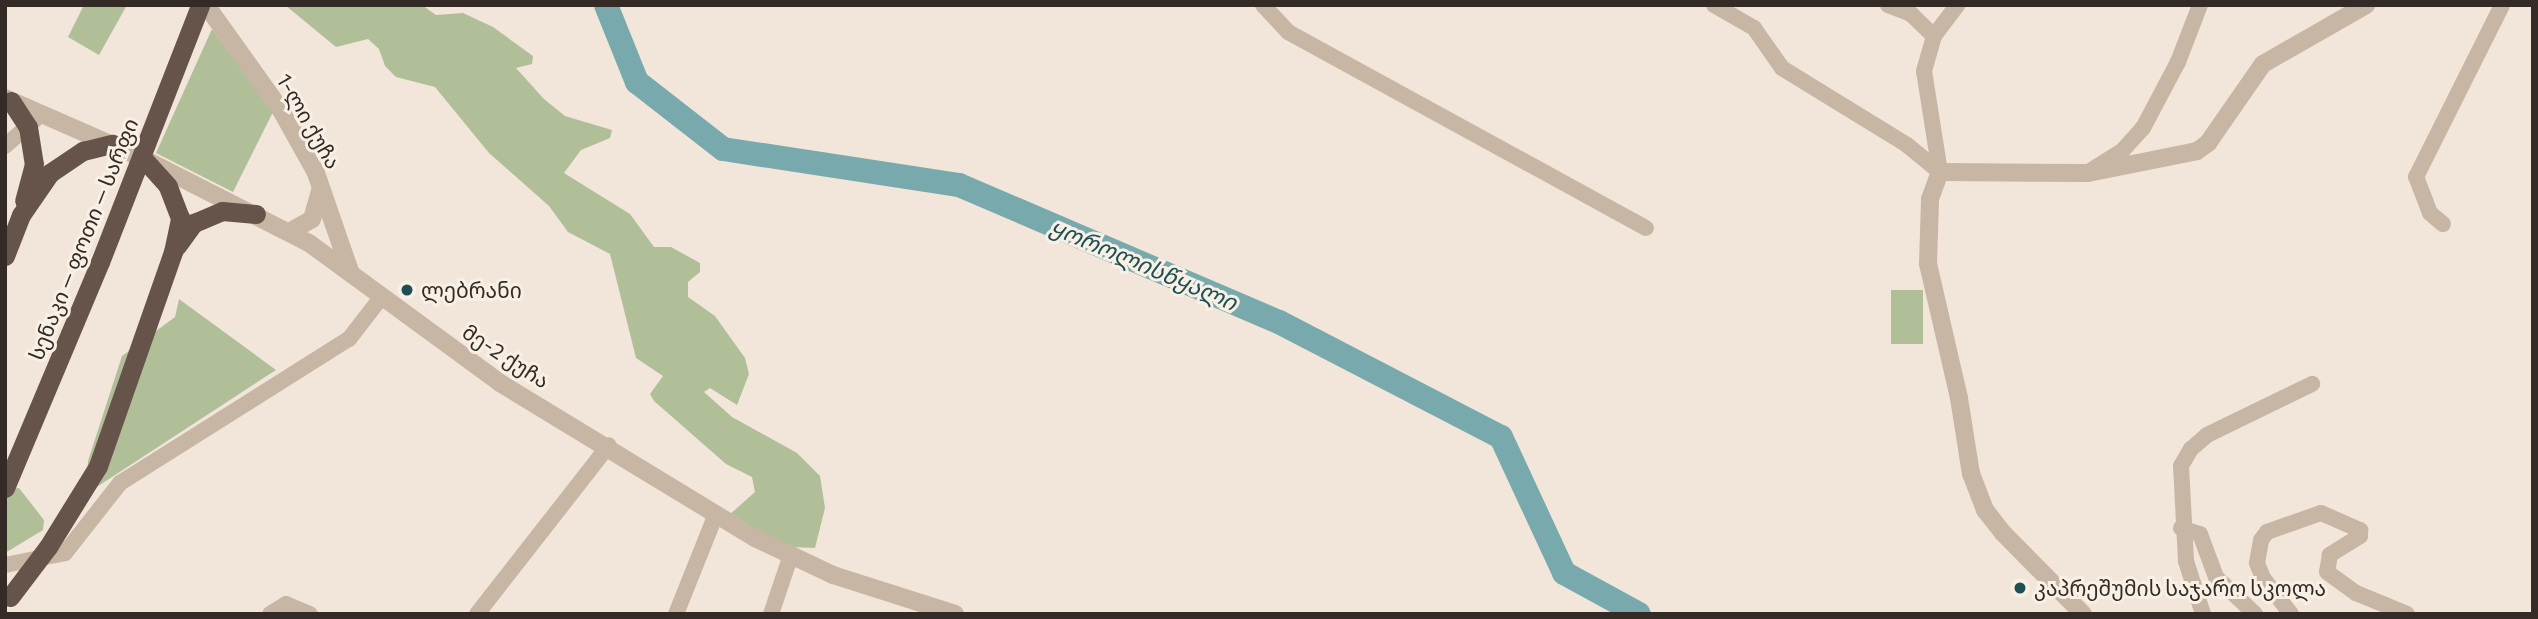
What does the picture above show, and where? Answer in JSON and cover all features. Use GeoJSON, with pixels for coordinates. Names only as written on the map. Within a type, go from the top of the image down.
{"type":"FeatureCollection","features":[{"type":"Feature","properties":{"kind":"highway","name":"სენაკი — ფოთი — სარფი"},"geometry":{"type":"LineString","coordinates":[[5,488],[100,262],[200,5]]}},
{"type":"Feature","properties":{"kind":"highway"},"geometry":{"type":"LineString","coordinates":[[5,256],[21,215],[34,163],[35,120],[8,99]]}},
{"type":"Feature","properties":{"kind":"highway"},"geometry":{"type":"LineString","coordinates":[[21,215],[50,173],[83,151],[112,144]]}},
{"type":"Feature","properties":{"kind":"highway"},"geometry":{"type":"LineString","coordinates":[[8,601],[48,547],[98,466],[173,252],[180,218],[168,186],[144,159]]}},
{"type":"Feature","properties":{"kind":"highway"},"geometry":{"type":"LineString","coordinates":[[173,252],[194,223],[222,211],[256,214]]}},
{"type":"Feature","properties":{"kind":"street","name":"1-ლი ქუჩა"},"geometry":{"type":"LineString","coordinates":[[206,5],[281,110],[321,186],[350,271]]}},
{"type":"Feature","properties":{"kind":"street"},"geometry":{"type":"LineString","coordinates":[[1263,5],[1288,33],[1646,228]]}},
{"type":"Feature","properties":{"kind":"street"},"geometry":{"type":"LineString","coordinates":[[1714,5],[1755,28],[1782,68],[1907,145],[1940,172],[2088,173],[2197,151],[2208,143],[2263,64],[2366,5]]}},
{"type":"Feature","properties":{"kind":"street"},"geometry":{"type":"LineString","coordinates":[[1888,5],[1911,14],[1934,36]]}},
{"type":"Feature","properties":{"kind":"street"},"geometry":{"type":"LineString","coordinates":[[1956,5],[1934,36],[1924,71],[1940,172],[1930,199],[1928,264],[1959,398],[1972,474],[1986,510],[2003,533],[2083,614]]}},
{"type":"Feature","properties":{"kind":"street"},"geometry":{"type":"LineString","coordinates":[[2088,173],[2123,150],[2143,128],[2178,62],[2200,5]]}},
{"type":"Feature","properties":{"kind":"street"},"geometry":{"type":"LineString","coordinates":[[2443,223],[2430,213],[2416,177],[2502,5]]}},
{"type":"Feature","properties":{"kind":"street"},"geometry":{"type":"LineString","coordinates":[[5,146],[35,120]]}},
{"type":"Feature","properties":{"kind":"street","name":"მე-2 ქუჩა"},"geometry":{"type":"LineString","coordinates":[[35,120],[112,144],[289,232],[350,271],[380,299],[500,383],[609,445],[716,514],[792,555],[833,575],[927,610],[955,614]]}},
{"type":"Feature","properties":{"kind":"street"},"geometry":{"type":"LineString","coordinates":[[289,232],[312,219],[321,186]]}},
{"type":"Feature","properties":{"kind":"street"},"geometry":{"type":"LineString","coordinates":[[5,565],[65,552],[120,483],[349,339],[380,299]]}},
{"type":"Feature","properties":{"kind":"street"},"geometry":{"type":"LineString","coordinates":[[2203,614],[2181,528],[2181,466],[2191,449],[2207,435],[2312,384]]}},
{"type":"Feature","properties":{"kind":"street"},"geometry":{"type":"LineString","coordinates":[[477,614],[609,445]]}},
{"type":"Feature","properties":{"kind":"street"},"geometry":{"type":"LineString","coordinates":[[2291,614],[2263,578],[2257,563],[2261,540],[2267,532],[2321,513],[2360,530],[2360,537],[2330,555],[2327,572],[2356,593],[2407,614]]}},
{"type":"Feature","properties":{"kind":"street"},"geometry":{"type":"LineString","coordinates":[[676,614],[716,514]]}},
{"type":"Feature","properties":{"kind":"street"},"geometry":{"type":"LineString","coordinates":[[2181,528],[2200,534],[2216,577],[2255,614]]}},
{"type":"Feature","properties":{"kind":"street"},"geometry":{"type":"LineString","coordinates":[[771,614],[792,555]]}},
{"type":"Feature","properties":{"kind":"street"},"geometry":{"type":"LineString","coordinates":[[270,614],[286,604],[310,614]]}},
{"type":"Feature","properties":{"kind":"green space"},"geometry":{"type":"Polygon","coordinates":[[[84,5],[127,5],[99,55],[68,37],[84,5]]]}},
{"type":"Feature","properties":{"kind":"green space"},"geometry":{"type":"Polygon","coordinates":[[[285,5],[422,5],[436,15],[463,13],[493,27],[533,56],[532,64],[516,68],[544,99],[565,116],[612,130],[610,138],[581,150],[564,173],[630,214],[654,247],[671,247],[700,263],[700,272],[688,282],[688,297],[715,316],[745,358],[749,374],[737,405],[710,388],[704,392],[732,417],[797,453],[820,476],[825,508],[815,548],[793,547],[728,516],[755,492],[752,477],[726,464],[654,401],[650,394],[663,376],[636,358],[610,254],[568,232],[549,206],[489,153],[435,87],[396,77],[385,66],[379,49],[368,39],[336,47],[285,5]]]}},
{"type":"Feature","properties":{"kind":"green space"},"geometry":{"type":"Polygon","coordinates":[[[212,29],[273,112],[233,192],[156,153],[212,29]]]}},
{"type":"Feature","properties":{"kind":"green space"},"geometry":{"type":"Polygon","coordinates":[[[1891,290],[1923,290],[1923,344],[1891,344],[1891,290]]]}},
{"type":"Feature","properties":{"kind":"green space"},"geometry":{"type":"Polygon","coordinates":[[[179,299],[276,370],[86,494],[88,461],[122,356],[175,317],[179,299]]]}},
{"type":"Feature","properties":{"kind":"green space"},"geometry":{"type":"Polygon","coordinates":[[[19,488],[44,520],[43,530],[5,553],[5,489],[19,488]]]}},
{"type":"Feature","properties":{"kind":"waterway","name":"ყოროლისწყალი"},"geometry":{"type":"LineString","coordinates":[[606,5],[637,82],[723,149],[959,185],[1279,322],[1501,437],[1564,573],[1639,614]]}},
{"type":"Feature","properties":{"kind":"place","name":"ლებრანი"},"geometry":{"type":"Point","coordinates":[407,290]}},
{"type":"Feature","properties":{"kind":"place","name":"კაპრეშუმის საჯარო სკოლა"},"geometry":{"type":"Point","coordinates":[2020,588]}}]}
